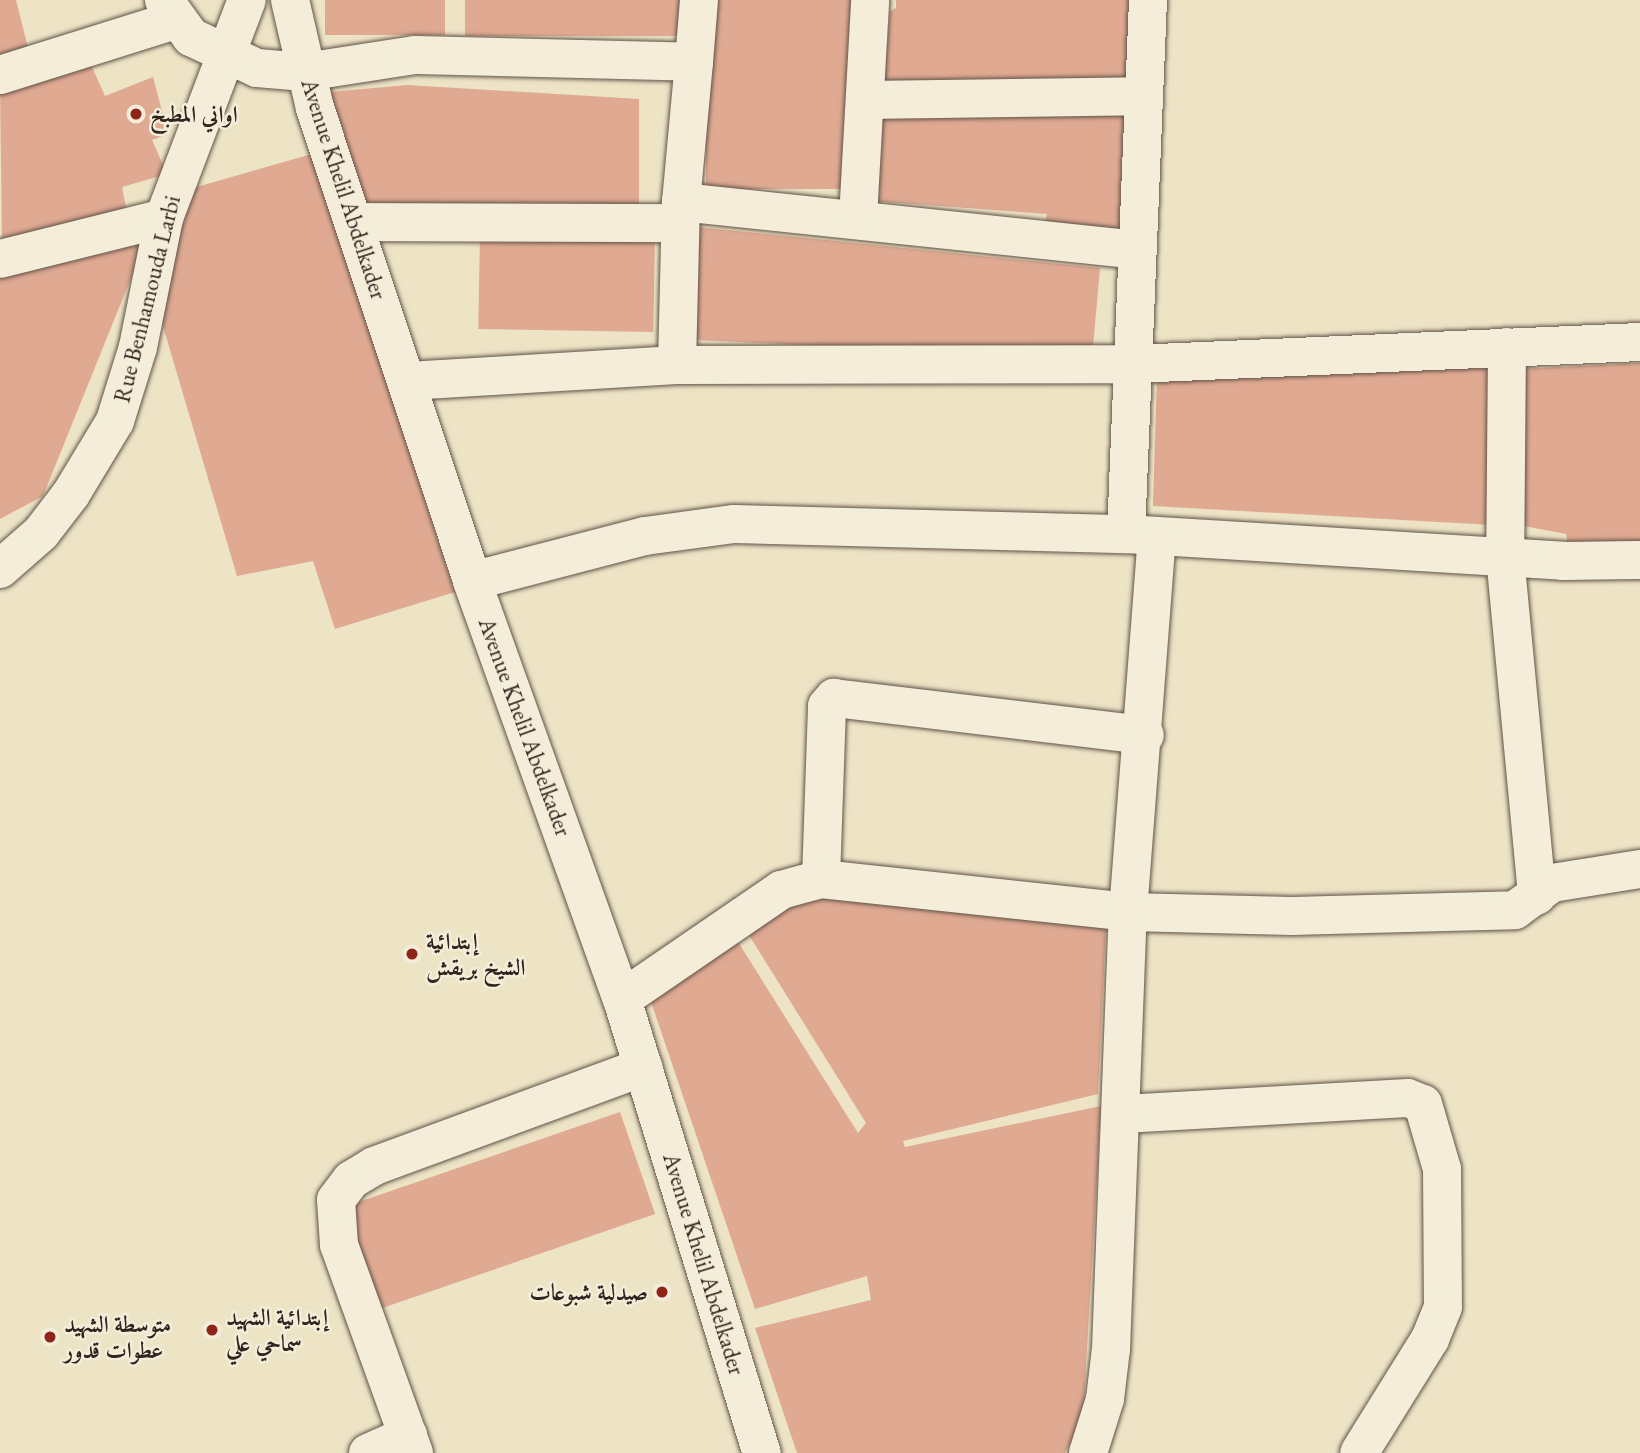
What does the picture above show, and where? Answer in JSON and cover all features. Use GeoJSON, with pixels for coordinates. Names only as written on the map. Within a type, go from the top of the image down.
{"type":"FeatureCollection","features":[{"type":"Feature","properties":{"kind":"street","name":"Rue Benhamouda Larbi"},"geometry":{"type":"LineString","coordinates":[[0,569],[41,533],[106,439],[129,385],[164,218],[247,0]]}},
{"type":"Feature","properties":{"kind":"street","name":"Avenue Khelil Abdelkader"},"geometry":{"type":"LineString","coordinates":[[290,0],[305,72],[472,581],[622,999],[762,1453]]}},
{"type":"Feature","properties":{"kind":"street"},"geometry":{"type":"LineString","coordinates":[[677,365],[680,212],[699,0]]}},
{"type":"Feature","properties":{"kind":"street"},"geometry":{"type":"LineString","coordinates":[[858,218],[870,0]]}},
{"type":"Feature","properties":{"kind":"street"},"geometry":{"type":"LineString","coordinates":[[1088,1453],[1105,1399],[1111,1349],[1123,1114],[1128,912],[1145,736],[1142,536],[1134,363],[1141,96],[1148,0]]}},
{"type":"Feature","properties":{"kind":"street"},"geometry":{"type":"LineString","coordinates":[[0,75],[170,10],[191,37],[225,57],[257,68],[305,72],[415,55],[694,62]]}},
{"type":"Feature","properties":{"kind":"street"},"geometry":{"type":"LineString","coordinates":[[866,100],[1141,96]]}},
{"type":"Feature","properties":{"kind":"street"},"geometry":{"type":"LineString","coordinates":[[355,222],[680,212],[858,218],[1137,250]]}},
{"type":"Feature","properties":{"kind":"street"},"geometry":{"type":"LineString","coordinates":[[0,259],[164,218]]}},
{"type":"Feature","properties":{"kind":"street"},"geometry":{"type":"LineString","coordinates":[[408,381],[677,365],[1134,363],[1640,342]]}},
{"type":"Feature","properties":{"kind":"street"},"geometry":{"type":"LineString","coordinates":[[1507,347],[1505,556],[1537,895]]}},
{"type":"Feature","properties":{"kind":"street"},"geometry":{"type":"LineString","coordinates":[[472,581],[645,536],[734,524],[1142,536],[1505,556],[1640,560]]}},
{"type":"Feature","properties":{"kind":"street"},"geometry":{"type":"LineString","coordinates":[[821,878],[827,706],[834,698],[1145,736]]}},
{"type":"Feature","properties":{"kind":"street"},"geometry":{"type":"LineString","coordinates":[[622,999],[781,890],[821,878],[1128,912],[1292,916],[1515,910],[1552,883],[1640,869]]}},
{"type":"Feature","properties":{"kind":"street"},"geometry":{"type":"LineString","coordinates":[[368,1453],[411,1444],[339,1245],[336,1200],[351,1180],[374,1166],[643,1067]]}},
{"type":"Feature","properties":{"kind":"street"},"geometry":{"type":"LineString","coordinates":[[1123,1114],[1408,1098],[1423,1104],[1442,1169],[1443,1307],[1430,1339],[1359,1453]]}},
{"type":"Feature","properties":{"kind":"building"},"geometry":{"type":"Polygon","coordinates":[[[0,0],[16,0],[30,56],[0,64],[0,0]]]}},
{"type":"Feature","properties":{"kind":"building"},"geometry":{"type":"Polygon","coordinates":[[[325,0],[445,0],[445,35],[325,35],[325,0]]]}},
{"type":"Feature","properties":{"kind":"building"},"geometry":{"type":"Polygon","coordinates":[[[465,0],[693,0],[693,36],[465,36],[465,0]]]}},
{"type":"Feature","properties":{"kind":"building"},"geometry":{"type":"Polygon","coordinates":[[[706,0],[857,0],[857,189],[706,189],[706,0]]]}},
{"type":"Feature","properties":{"kind":"building"},"geometry":{"type":"Polygon","coordinates":[[[896,0],[1131,0],[1128,86],[883,94],[890,11],[896,8],[896,0]]]}},
{"type":"Feature","properties":{"kind":"building"},"geometry":{"type":"Polygon","coordinates":[[[87,56],[105,96],[153,77],[168,134],[152,140],[167,174],[122,187],[128,218],[2,246],[0,84],[87,56]]]}},
{"type":"Feature","properties":{"kind":"building"},"geometry":{"type":"Polygon","coordinates":[[[407,85],[639,99],[639,216],[360,214],[319,93],[407,85]]]}},
{"type":"Feature","properties":{"kind":"building"},"geometry":{"type":"Polygon","coordinates":[[[1129,103],[1126,232],[1043,227],[1047,214],[872,201],[878,107],[1129,103]]]}},
{"type":"Feature","properties":{"kind":"building"},"geometry":{"type":"Polygon","coordinates":[[[312,154],[455,592],[335,629],[313,561],[237,576],[159,313],[167,302],[155,268],[193,188],[312,154]]]}},
{"type":"Feature","properties":{"kind":"building"},"geometry":{"type":"Polygon","coordinates":[[[697,227],[1100,268],[1092,358],[695,340],[697,227]]]}},
{"type":"Feature","properties":{"kind":"building"},"geometry":{"type":"Polygon","coordinates":[[[480,232],[655,235],[653,332],[478,329],[480,232]]]}},
{"type":"Feature","properties":{"kind":"building"},"geometry":{"type":"Polygon","coordinates":[[[148,236],[43,496],[0,519],[0,269],[148,236]]]}},
{"type":"Feature","properties":{"kind":"building"},"geometry":{"type":"Polygon","coordinates":[[[1502,362],[1492,525],[1153,506],[1157,377],[1502,362]]]}},
{"type":"Feature","properties":{"kind":"building"},"geometry":{"type":"Polygon","coordinates":[[[1640,363],[1640,548],[1569,553],[1566,534],[1514,524],[1519,369],[1640,363]]]}},
{"type":"Feature","properties":{"kind":"building"},"geometry":{"type":"Polygon","coordinates":[[[797,886],[1106,924],[1098,1094],[903,1141],[905,1147],[1101,1106],[1083,1418],[1065,1453],[797,1453],[755,1328],[871,1300],[867,1276],[755,1309],[647,990],[733,934],[858,1133],[866,1123],[742,924],[797,886]]]}},
{"type":"Feature","properties":{"kind":"building"},"geometry":{"type":"Polygon","coordinates":[[[620,1112],[655,1214],[377,1310],[342,1208],[620,1112]]]}},
{"type":"Feature","properties":{"kind":"place","name":"اواني المطبخ"},"geometry":{"type":"Point","coordinates":[136,114]}},
{"type":"Feature","properties":{"kind":"place","name":"إبتدائية الشيخ بريقش"},"geometry":{"type":"Point","coordinates":[412,954]}},
{"type":"Feature","properties":{"kind":"place","name":"صيدلية شبوعات"},"geometry":{"type":"Point","coordinates":[662,1292]}},
{"type":"Feature","properties":{"kind":"place","name":"إبتدائية الشهيد سماحي علي"},"geometry":{"type":"Point","coordinates":[212,1330]}},
{"type":"Feature","properties":{"kind":"place","name":"متوسطة الشهيد عطوات قدور"},"geometry":{"type":"Point","coordinates":[50,1337]}}]}
